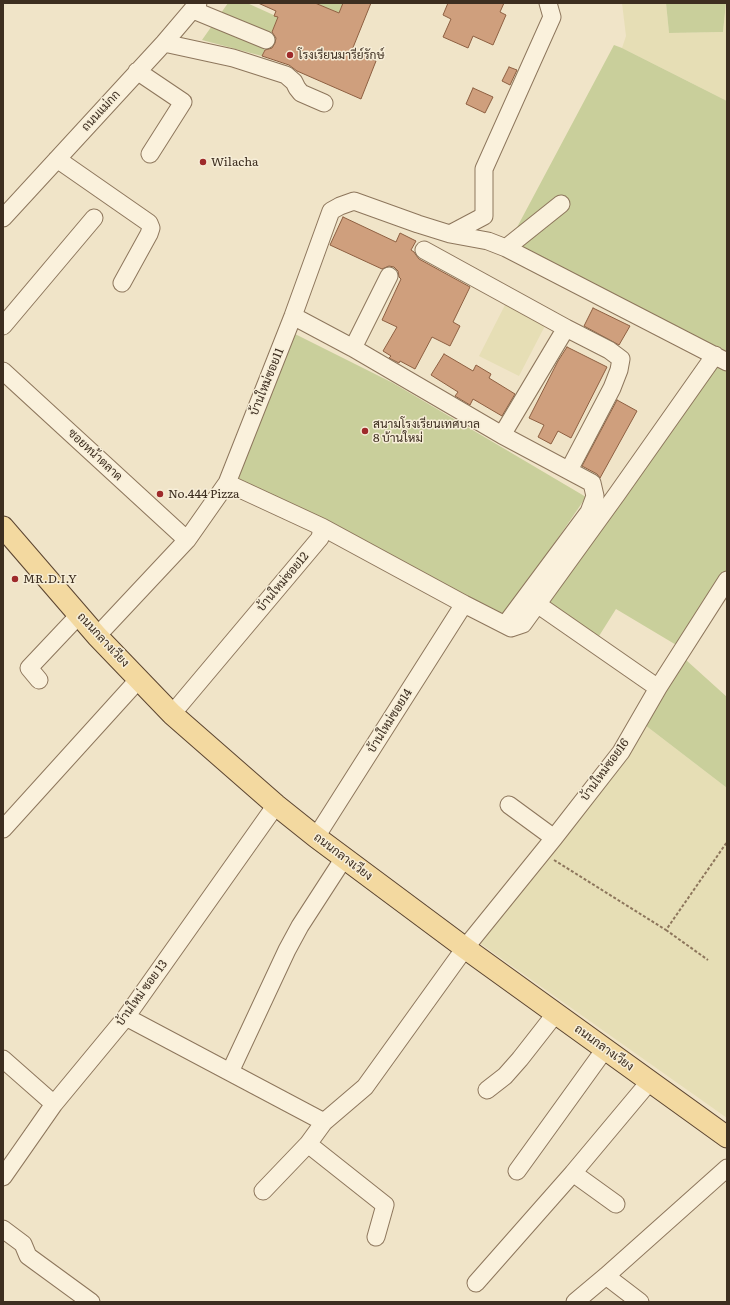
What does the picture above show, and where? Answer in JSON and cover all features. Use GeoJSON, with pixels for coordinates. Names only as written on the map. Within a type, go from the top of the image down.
{"type":"FeatureCollection","features":[{"type":"Feature","properties":{"kind":"main road","name":"ถนนกลางเวียง"},"geometry":{"type":"LineString","coordinates":[[3,526],[97,636],[172,714],[276,805],[316,837],[465,948],[727,1137]]}},
{"type":"Feature","properties":{"kind":"street"},"geometry":{"type":"LineString","coordinates":[[450,234],[484,216],[484,169],[552,17],[548,3]]}},
{"type":"Feature","properties":{"kind":"street"},"geometry":{"type":"LineString","coordinates":[[196,7],[266,40]]}},
{"type":"Feature","properties":{"kind":"street","name":"ถนนแม่กก"},"geometry":{"type":"LineString","coordinates":[[3,218],[196,7]]}},
{"type":"Feature","properties":{"kind":"street"},"geometry":{"type":"LineString","coordinates":[[164,43],[233,58],[286,75],[294,82],[301,93],[324,103]]}},
{"type":"Feature","properties":{"kind":"street"},"geometry":{"type":"LineString","coordinates":[[137,71],[184,102],[150,154]]}},
{"type":"Feature","properties":{"kind":"street"},"geometry":{"type":"LineString","coordinates":[[57,159],[149,223],[151,228],[149,234],[122,283]]}},
{"type":"Feature","properties":{"kind":"street","name":"บ้านใหม่ซอย11"},"geometry":{"type":"LineString","coordinates":[[97,636],[187,540],[227,483],[293,316],[331,211],[354,201],[450,234],[488,241],[506,248],[721,358]]}},
{"type":"Feature","properties":{"kind":"street"},"geometry":{"type":"LineString","coordinates":[[506,248],[560,204]]}},
{"type":"Feature","properties":{"kind":"street"},"geometry":{"type":"LineString","coordinates":[[3,326],[94,218]]}},
{"type":"Feature","properties":{"kind":"street"},"geometry":{"type":"LineString","coordinates":[[424,250],[609,350],[621,359],[612,388],[570,470]]}},
{"type":"Feature","properties":{"kind":"street"},"geometry":{"type":"LineString","coordinates":[[353,348],[389,276]]}},
{"type":"Feature","properties":{"kind":"street"},"geometry":{"type":"LineString","coordinates":[[293,316],[353,348],[502,435],[592,483],[595,496],[589,512],[505,625]]}},
{"type":"Feature","properties":{"kind":"street"},"geometry":{"type":"LineString","coordinates":[[502,435],[566,328]]}},
{"type":"Feature","properties":{"kind":"street"},"geometry":{"type":"LineString","coordinates":[[227,483],[322,527],[511,628],[522,624],[617,494],[721,358]]}},
{"type":"Feature","properties":{"kind":"street","name":"ซอยหน้าตลาด"},"geometry":{"type":"LineString","coordinates":[[3,371],[187,540]]}},
{"type":"Feature","properties":{"kind":"street","name":"บ้านใหม่ซอย12"},"geometry":{"type":"LineString","coordinates":[[172,714],[320,538],[322,527]]}},
{"type":"Feature","properties":{"kind":"street","name":"บ้านใหม่ซอย16"},"geometry":{"type":"LineString","coordinates":[[263,1191],[308,1144],[324,1122],[365,1087],[465,948],[621,752],[658,688],[727,580]]}},
{"type":"Feature","properties":{"kind":"street","name":"บ้านใหม่ซอย14"},"geometry":{"type":"LineString","coordinates":[[316,837],[464,604]]}},
{"type":"Feature","properties":{"kind":"street"},"geometry":{"type":"LineString","coordinates":[[537,604],[658,688]]}},
{"type":"Feature","properties":{"kind":"street"},"geometry":{"type":"LineString","coordinates":[[39,680],[29,668],[79,615]]}},
{"type":"Feature","properties":{"kind":"street"},"geometry":{"type":"LineString","coordinates":[[3,828],[139,679]]}},
{"type":"Feature","properties":{"kind":"street"},"geometry":{"type":"LineString","coordinates":[[510,804],[554,838]]}},
{"type":"Feature","properties":{"kind":"street","name":"บ้านใหม่ ซอย 13"},"geometry":{"type":"LineString","coordinates":[[3,1177],[54,1104],[126,1017],[276,805]]}},
{"type":"Feature","properties":{"kind":"street"},"geometry":{"type":"LineString","coordinates":[[230,1072],[287,950],[300,926],[344,858]]}},
{"type":"Feature","properties":{"kind":"street"},"geometry":{"type":"LineString","coordinates":[[487,1090],[505,1076],[556,1013]]}},
{"type":"Feature","properties":{"kind":"street"},"geometry":{"type":"LineString","coordinates":[[126,1017],[324,1122]]}},
{"type":"Feature","properties":{"kind":"street"},"geometry":{"type":"LineString","coordinates":[[517,1171],[606,1049]]}},
{"type":"Feature","properties":{"kind":"street"},"geometry":{"type":"LineString","coordinates":[[3,1059],[54,1104]]}},
{"type":"Feature","properties":{"kind":"street"},"geometry":{"type":"LineString","coordinates":[[476,1283],[573,1173],[650,1082]]}},
{"type":"Feature","properties":{"kind":"street"},"geometry":{"type":"LineString","coordinates":[[308,1144],[385,1205],[376,1237]]}},
{"type":"Feature","properties":{"kind":"street"},"geometry":{"type":"LineString","coordinates":[[576,1302],[727,1168]]}},
{"type":"Feature","properties":{"kind":"street"},"geometry":{"type":"LineString","coordinates":[[573,1173],[616,1204]]}},
{"type":"Feature","properties":{"kind":"street"},"geometry":{"type":"LineString","coordinates":[[3,1229],[23,1244],[28,1256],[91,1302]]}},
{"type":"Feature","properties":{"kind":"street"},"geometry":{"type":"LineString","coordinates":[[606,1276],[640,1302]]}},
{"type":"Feature","properties":{"kind":"path"},"geometry":{"type":"LineString","coordinates":[[666,930],[727,842]]}},
{"type":"Feature","properties":{"kind":"path"},"geometry":{"type":"LineString","coordinates":[[542,852],[666,930],[708,960]]}},
{"type":"Feature","properties":{"kind":"shaded area"},"geometry":{"type":"Polygon","coordinates":[[[622,3],[666,3],[669,33],[723,32],[727,3],[727,101],[622,48],[626,36],[622,3]]]}},
{"type":"Feature","properties":{"kind":"shaded area"},"geometry":{"type":"Polygon","coordinates":[[[506,303],[547,322],[519,376],[479,356],[506,303]]]}},
{"type":"Feature","properties":{"kind":"shaded area"},"geometry":{"type":"Polygon","coordinates":[[[645,725],[727,788],[727,1118],[478,942],[645,725]]]}},
{"type":"Feature","properties":{"kind":"green space"},"geometry":{"type":"Polygon","coordinates":[[[228,3],[247,3],[278,17],[262,56],[202,40],[228,3]]]}},
{"type":"Feature","properties":{"kind":"green space"},"geometry":{"type":"Polygon","coordinates":[[[315,3],[343,3],[339,13],[315,3]]]}},
{"type":"Feature","properties":{"kind":"green space"},"geometry":{"type":"Polygon","coordinates":[[[666,3],[726,3],[723,32],[669,33],[666,3]]]}},
{"type":"Feature","properties":{"kind":"green space"},"geometry":{"type":"Polygon","coordinates":[[[614,45],[727,101],[727,580],[683,649],[616,609],[594,644],[537,604],[714,357],[506,248],[614,45]]]}},
{"type":"Feature","properties":{"kind":"green space","name":"สนามโรงเรียนเทศบาล 8 บ้านใหม่"},"geometry":{"type":"Polygon","coordinates":[[[293,333],[393,383],[586,497],[503,619],[238,479],[293,333]]]}},
{"type":"Feature","properties":{"kind":"green space"},"geometry":{"type":"Polygon","coordinates":[[[686,660],[727,697],[727,788],[645,725],[686,660]]]}},
{"type":"Feature","properties":{"kind":"building","name":"โรงเรียนมารีย์รักษ์"},"geometry":{"type":"Polygon","coordinates":[[[258,3],[315,3],[339,13],[343,3],[371,3],[352,50],[376,61],[361,99],[297,71],[289,65],[262,56],[265,50],[272,48],[275,43],[276,38],[272,32],[278,17],[274,16],[276,11],[258,3]]]}},
{"type":"Feature","properties":{"kind":"building"},"geometry":{"type":"Polygon","coordinates":[[[448,3],[504,3],[500,12],[506,15],[493,45],[473,36],[468,48],[443,37],[451,19],[443,15],[448,3]]]}},
{"type":"Feature","properties":{"kind":"building"},"geometry":{"type":"Polygon","coordinates":[[[509,67],[517,70],[510,85],[502,81],[509,67]]]}},
{"type":"Feature","properties":{"kind":"building"},"geometry":{"type":"Polygon","coordinates":[[[473,88],[493,97],[485,113],[466,104],[473,88]]]}},
{"type":"Feature","properties":{"kind":"building"},"geometry":{"type":"Polygon","coordinates":[[[343,217],[396,242],[400,233],[416,241],[411,250],[419,259],[470,287],[453,322],[460,326],[450,346],[432,337],[415,369],[400,361],[399,363],[389,358],[391,356],[383,351],[397,327],[382,320],[401,279],[398,271],[394,267],[389,266],[382,269],[330,245],[343,217]]]}},
{"type":"Feature","properties":{"kind":"building"},"geometry":{"type":"Polygon","coordinates":[[[593,308],[630,326],[619,345],[584,326],[593,308]]]}},
{"type":"Feature","properties":{"kind":"building"},"geometry":{"type":"Polygon","coordinates":[[[567,347],[607,367],[571,438],[558,431],[551,444],[538,437],[544,425],[529,418],[558,361],[567,347]]]}},
{"type":"Feature","properties":{"kind":"building"},"geometry":{"type":"Polygon","coordinates":[[[444,354],[473,371],[476,365],[491,374],[489,378],[515,394],[502,416],[473,399],[470,405],[455,396],[458,392],[431,375],[444,354]]]}},
{"type":"Feature","properties":{"kind":"building"},"geometry":{"type":"Polygon","coordinates":[[[617,400],[637,411],[600,478],[597,474],[582,466],[617,400]]]}},
{"type":"Feature","properties":{"kind":"place","name":"โรงเรียนมารีย์รักษ์"},"geometry":{"type":"Point","coordinates":[290,55]}},
{"type":"Feature","properties":{"kind":"place","name":"Wilacha"},"geometry":{"type":"Point","coordinates":[203,162]}},
{"type":"Feature","properties":{"kind":"place","name":"สนามโรงเรียนเทศบาล 8 บ้านใหม่"},"geometry":{"type":"Point","coordinates":[365,431]}},
{"type":"Feature","properties":{"kind":"place","name":"No.444 Pizza"},"geometry":{"type":"Point","coordinates":[160,494]}},
{"type":"Feature","properties":{"kind":"place","name":"MR.D.I.Y"},"geometry":{"type":"Point","coordinates":[15,579]}}]}
